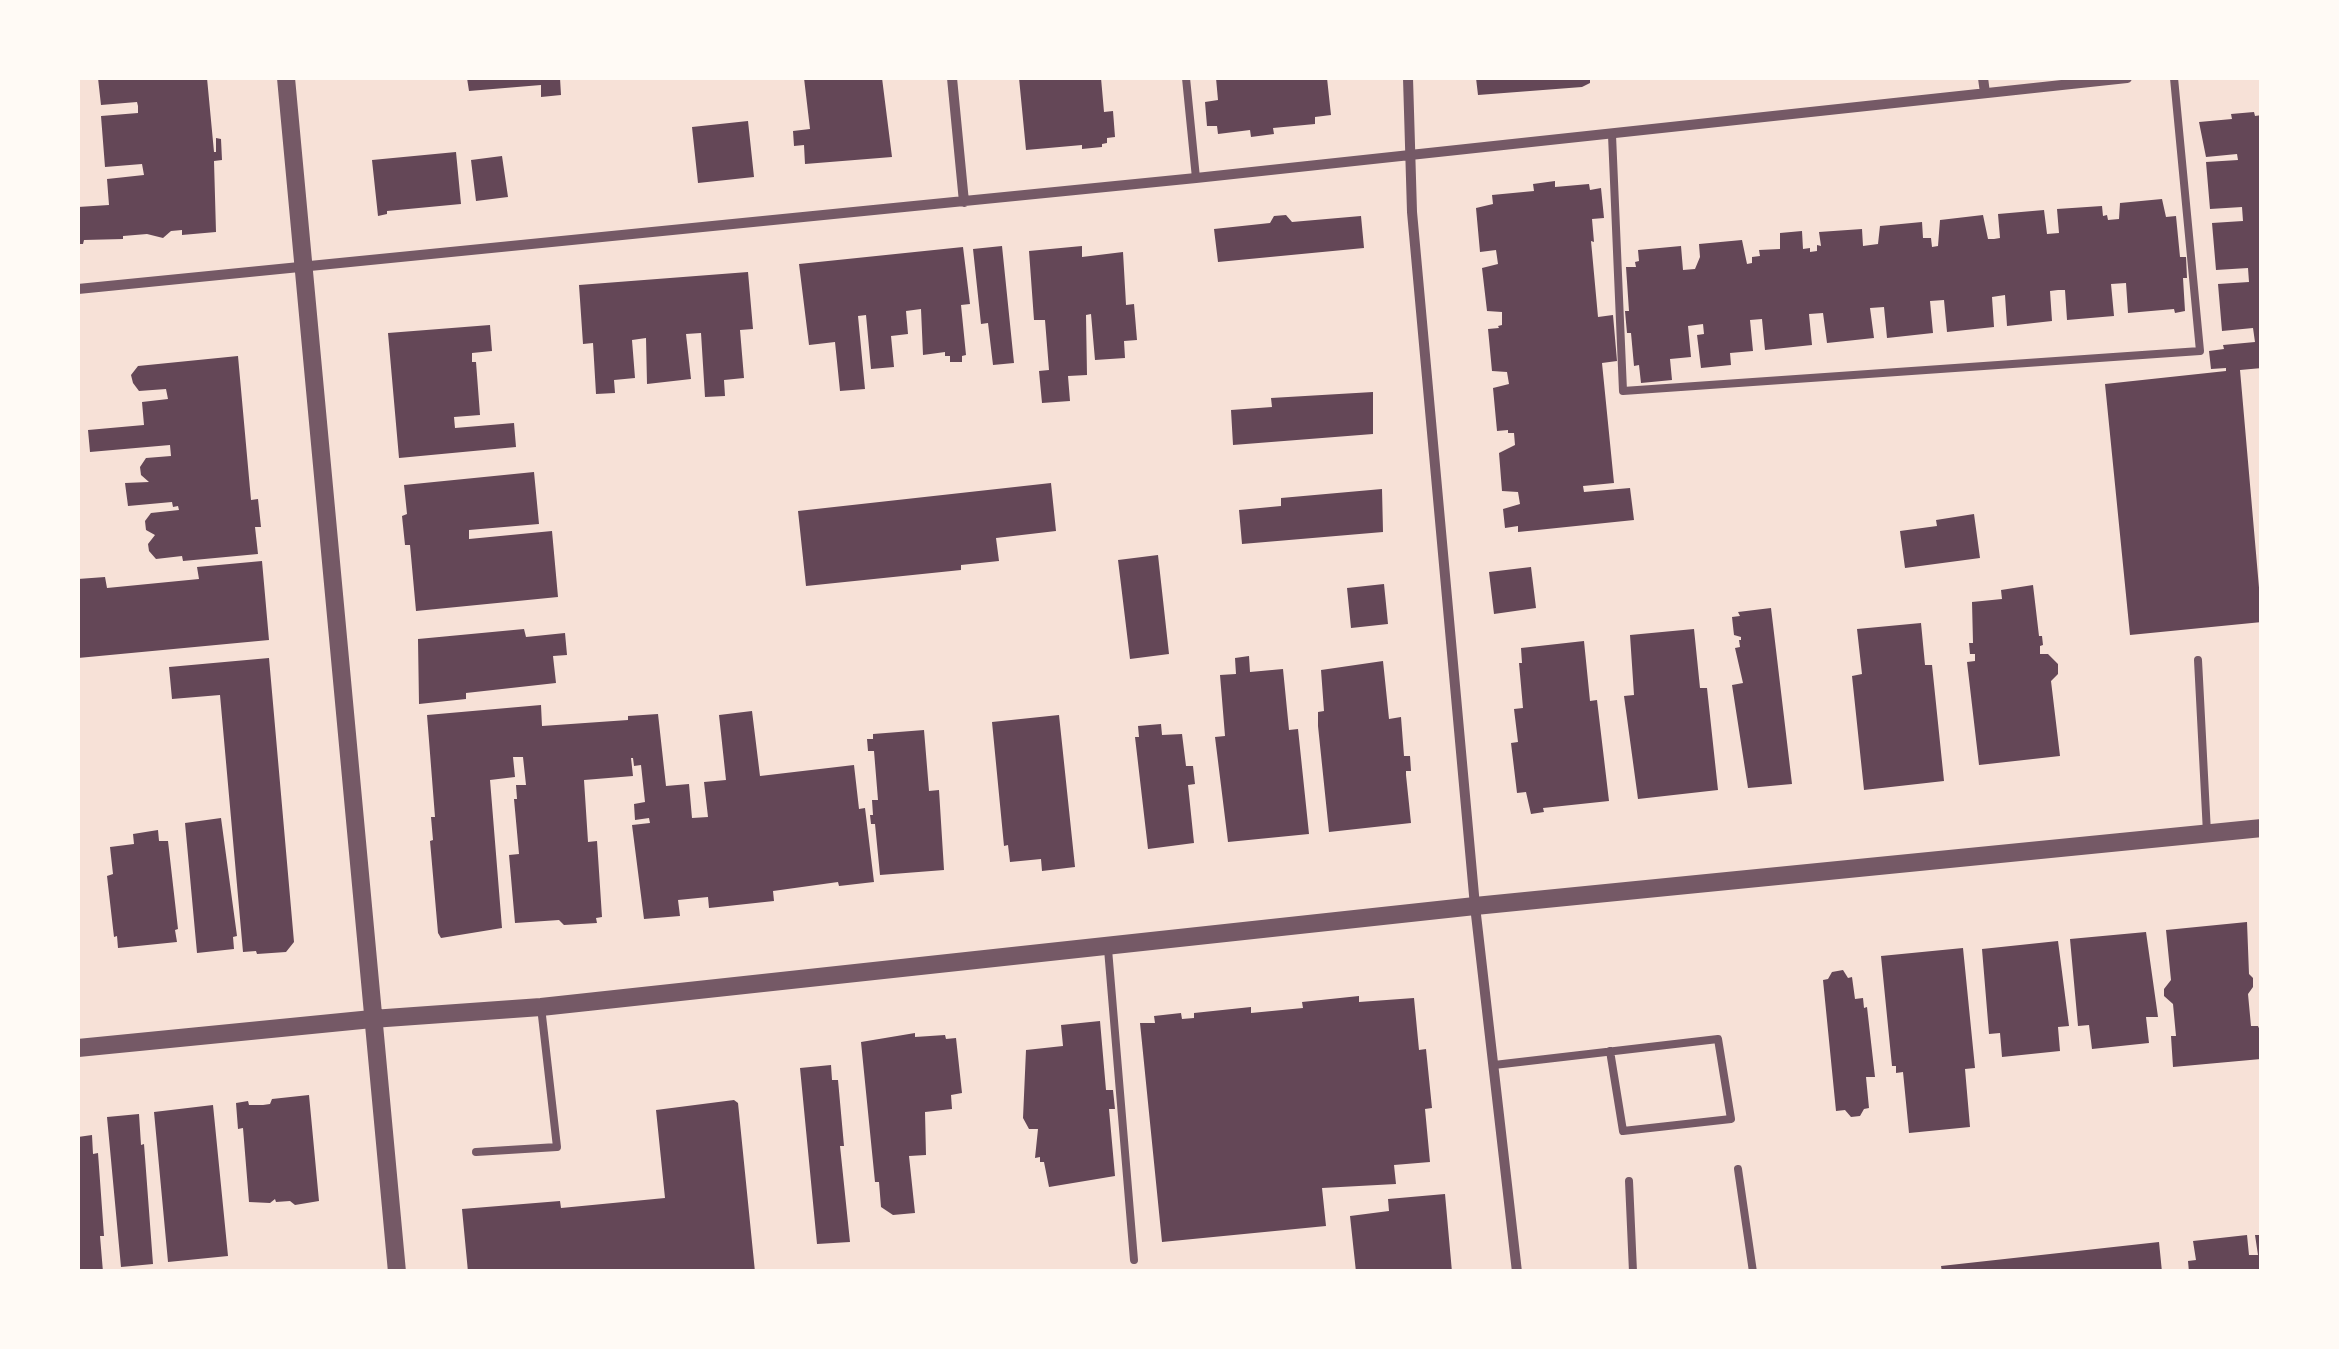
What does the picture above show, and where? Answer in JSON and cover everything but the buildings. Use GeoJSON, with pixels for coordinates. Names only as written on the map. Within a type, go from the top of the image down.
{"type":"FeatureCollection","features":[{"type":"Feature","properties":{"kind":"street"},"geometry":{"type":"LineString","coordinates":[[286,78],[397,1272]]}},
{"type":"Feature","properties":{"kind":"street"},"geometry":{"type":"LineString","coordinates":[[952,78],[964,202]]}},
{"type":"Feature","properties":{"kind":"street"},"geometry":{"type":"LineString","coordinates":[[1408,78],[1412,212],[1475,906],[1517,1272]]}},
{"type":"Feature","properties":{"kind":"street"},"geometry":{"type":"LineString","coordinates":[[1983,78],[1985,92]]}},
{"type":"Feature","properties":{"kind":"street"},"geometry":{"type":"LineString","coordinates":[[78,290],[1411,156],[2127,78]]}},
{"type":"Feature","properties":{"kind":"street"},"geometry":{"type":"LineString","coordinates":[[78,1048],[372,1019],[542,1007],[1108,944],[2262,828]]}},
{"type":"Feature","properties":{"kind":"lane"},"geometry":{"type":"LineString","coordinates":[[1186,78],[1196,178]]}},
{"type":"Feature","properties":{"kind":"lane"},"geometry":{"type":"LineString","coordinates":[[1612,135],[1622,391],[2200,351],[2174,78]]}},
{"type":"Feature","properties":{"kind":"lane"},"geometry":{"type":"LineString","coordinates":[[2198,660],[2207,833]]}},
{"type":"Feature","properties":{"kind":"lane"},"geometry":{"type":"LineString","coordinates":[[1108,944],[1134,1260]]}},
{"type":"Feature","properties":{"kind":"lane"},"geometry":{"type":"LineString","coordinates":[[476,1152],[557,1146],[542,1007]]}},
{"type":"Feature","properties":{"kind":"lane"},"geometry":{"type":"LineString","coordinates":[[1494,1065],[1610,1051],[1718,1038],[1731,1119],[1622,1131],[1610,1051]]}},
{"type":"Feature","properties":{"kind":"lane"},"geometry":{"type":"LineString","coordinates":[[1738,1169],[1753,1272]]}},
{"type":"Feature","properties":{"kind":"lane"},"geometry":{"type":"LineString","coordinates":[[1630,1180],[1633,1272]]}}]}
